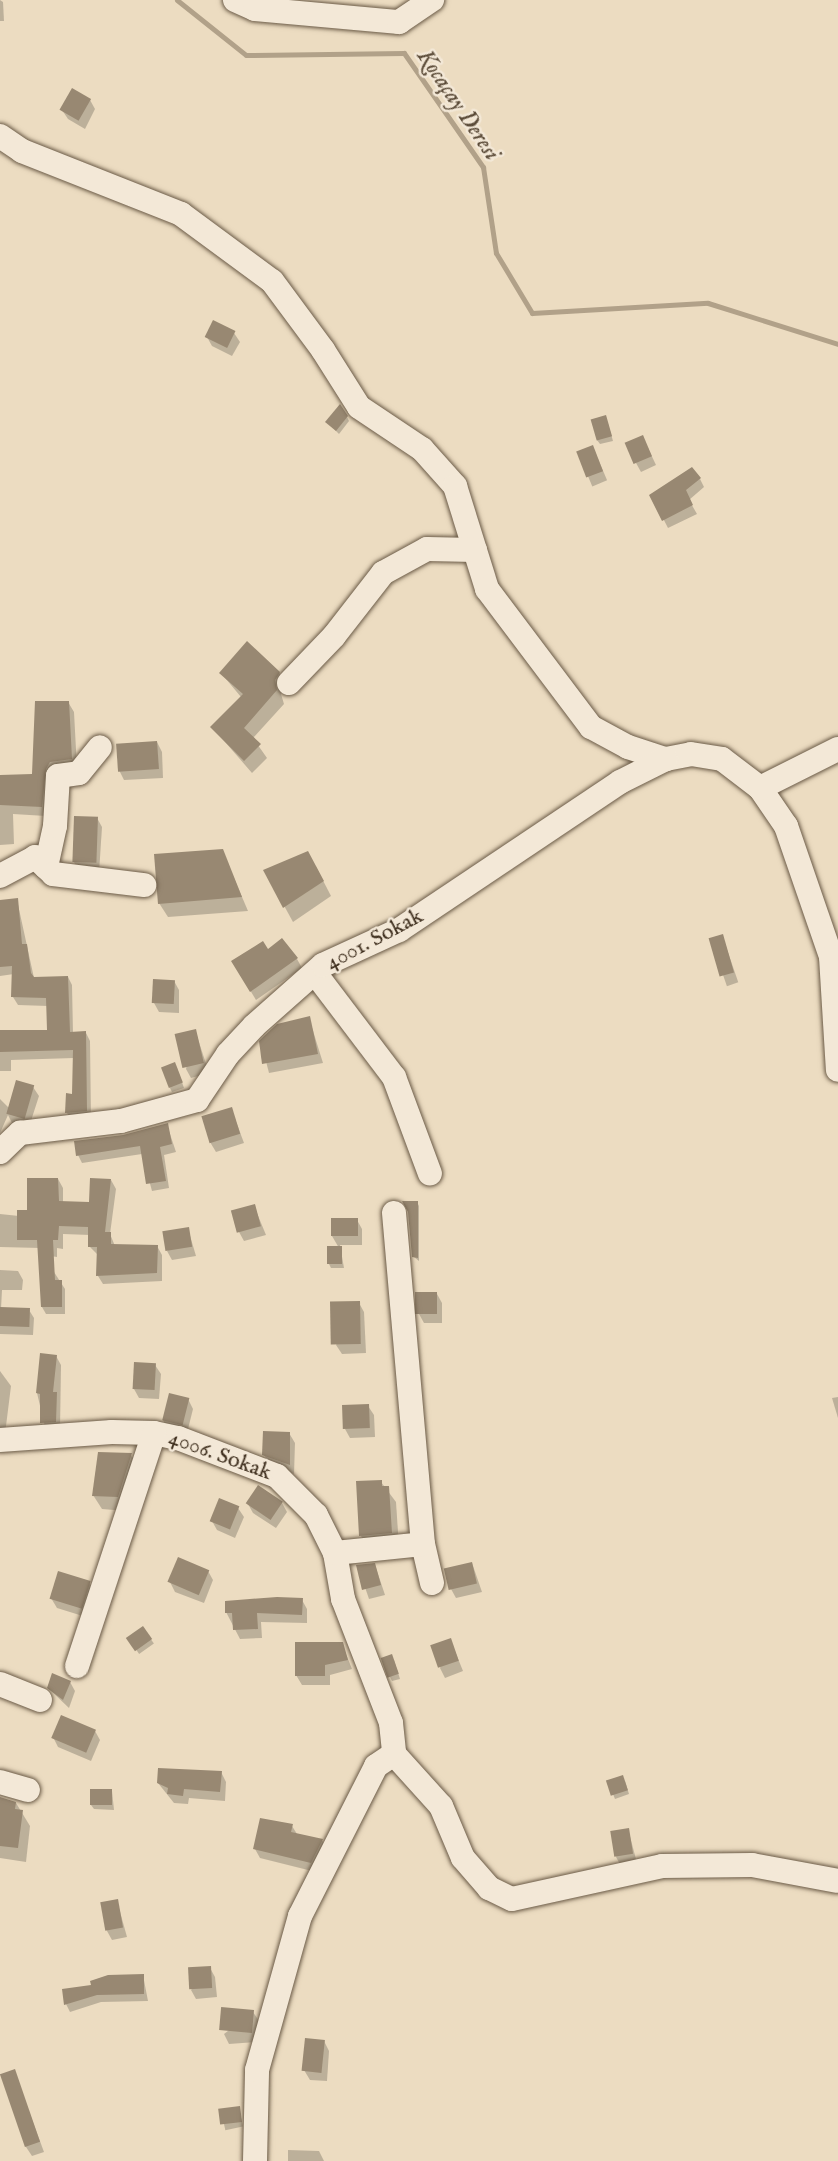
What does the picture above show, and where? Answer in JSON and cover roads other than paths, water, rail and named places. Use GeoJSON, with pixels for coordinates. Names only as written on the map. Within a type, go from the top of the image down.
{"type":"FeatureCollection","features":[{"type":"Feature","properties":{"kind":"street"},"geometry":{"type":"LineString","coordinates":[[235,0],[255,9],[399,22],[432,0]]}},
{"type":"Feature","properties":{"kind":"street"},"geometry":{"type":"LineString","coordinates":[[0,136],[22,151],[104,180],[181,214],[272,281],[323,350],[359,407],[423,449],[454,486],[487,589],[591,727],[628,747],[666,759],[691,754],[722,759],[760,788],[786,826],[831,957],[838,1070]]}},
{"type":"Feature","properties":{"kind":"street"},"geometry":{"type":"LineString","coordinates":[[289,683],[334,636],[383,573],[427,549],[474,550]]}},
{"type":"Feature","properties":{"kind":"street"},"geometry":{"type":"LineString","coordinates":[[46,867],[55,826],[58,776],[79,773],[100,747]]}},
{"type":"Feature","properties":{"kind":"street"},"geometry":{"type":"LineString","coordinates":[[760,788],[838,749]]}},
{"type":"Feature","properties":{"kind":"street","name":"4001. Sokak"},"geometry":{"type":"LineString","coordinates":[[0,1152],[20,1133],[121,1121],[197,1100],[247,1033],[315,972],[399,930],[620,782],[666,759]]}},
{"type":"Feature","properties":{"kind":"street"},"geometry":{"type":"LineString","coordinates":[[0,876],[35,857],[53,874],[144,885]]}},
{"type":"Feature","properties":{"kind":"street"},"geometry":{"type":"LineString","coordinates":[[315,972],[394,1077],[430,1174]]}},
{"type":"Feature","properties":{"kind":"street"},"geometry":{"type":"LineString","coordinates":[[394,1213],[423,1544],[432,1583]]}},
{"type":"Feature","properties":{"kind":"street","name":"4006. Sokak"},"geometry":{"type":"LineString","coordinates":[[0,1440],[100,1432],[154,1433],[178,1438],[277,1476],[316,1515],[335,1553],[343,1599],[391,1723],[394,1754]]}},
{"type":"Feature","properties":{"kind":"street"},"geometry":{"type":"LineString","coordinates":[[77,1666],[154,1433]]}},
{"type":"Feature","properties":{"kind":"street"},"geometry":{"type":"LineString","coordinates":[[335,1553],[423,1544]]}},
{"type":"Feature","properties":{"kind":"street"},"geometry":{"type":"LineString","coordinates":[[0,1684],[40,1700]]}},
{"type":"Feature","properties":{"kind":"street"},"geometry":{"type":"LineString","coordinates":[[255,2161],[257,2070],[300,1916],[376,1766],[394,1754],[441,1806],[463,1858],[489,1888],[512,1899],[662,1866],[752,1865],[838,1881]]}},
{"type":"Feature","properties":{"kind":"street"},"geometry":{"type":"LineString","coordinates":[[0,1782],[28,1790]]}},
{"type":"Feature","properties":{"kind":"waterway","name":"Kocaçay Deresi"},"geometry":{"type":"LineString","coordinates":[[177,0],[246,55],[404,53],[483,167],[496,253],[532,313],[708,303],[838,344]]}}]}
